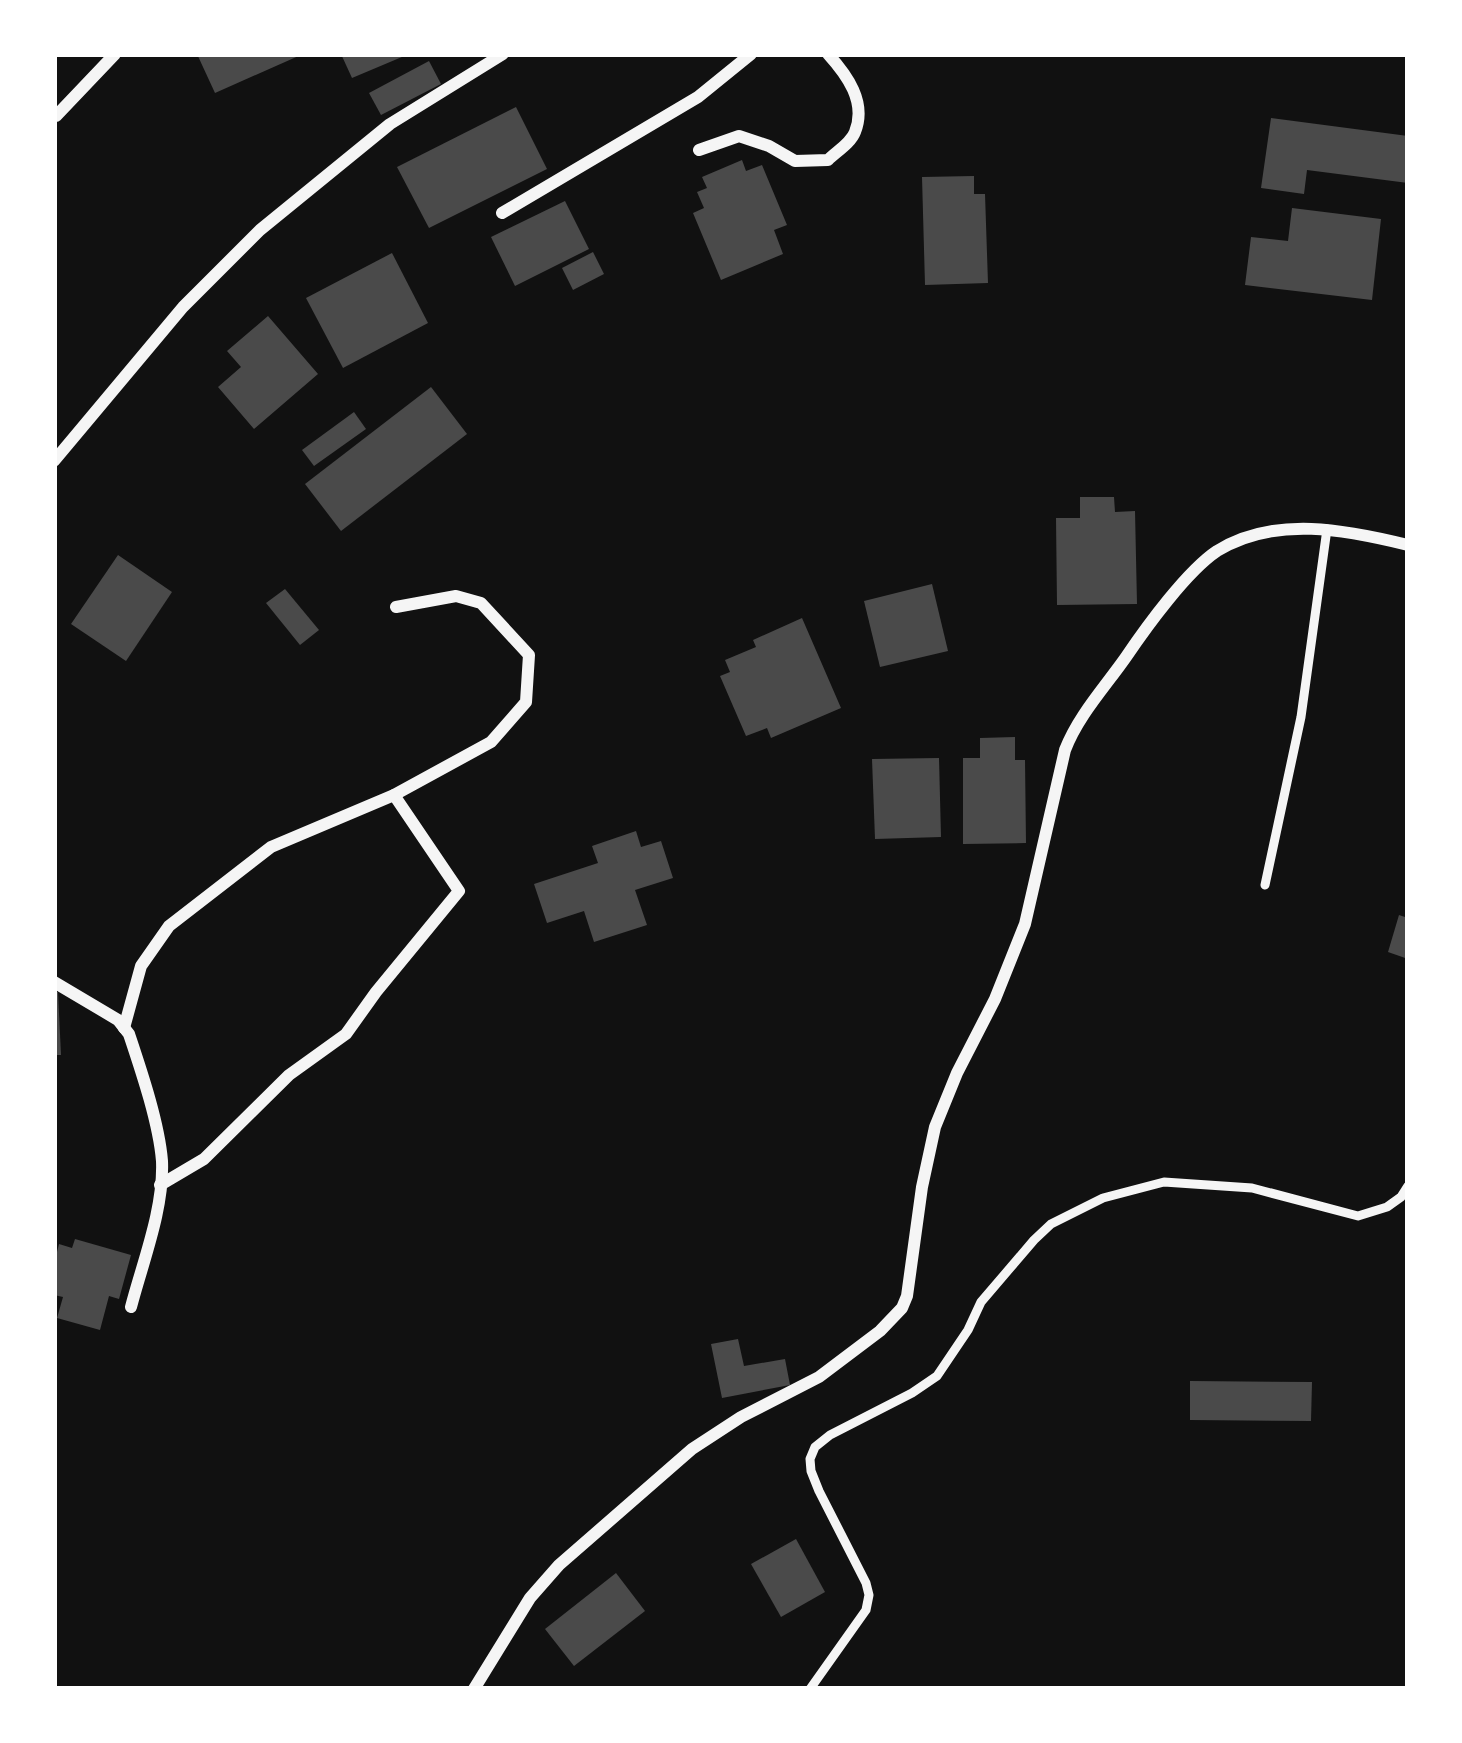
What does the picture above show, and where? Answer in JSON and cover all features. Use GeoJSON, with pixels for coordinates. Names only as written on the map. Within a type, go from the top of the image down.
{"type":"FeatureCollection","features":[{"type":"Feature","properties":{"kind":"street"},"geometry":{"type":"LineString","coordinates":[[56,116],[116,54]]}},
{"type":"Feature","properties":{"kind":"street"},"geometry":{"type":"LineString","coordinates":[[54,460],[183,307],[260,230],[390,124],[502,54]]}},
{"type":"Feature","properties":{"kind":"street"},"geometry":{"type":"LineString","coordinates":[[502,213],[698,97],[751,54]]}},
{"type":"Feature","properties":{"kind":"street"},"geometry":{"type":"LineString","coordinates":[[699,150],[739,136],[795,161],[828,160],[855,135],[860,103],[828,54]]}},
{"type":"Feature","properties":{"kind":"street"},"geometry":{"type":"LineString","coordinates":[[474,1689],[530,1598],[559,1565],[692,1449],[741,1417],[819,1377],[880,1331],[902,1308],[935,1127],[1024,924],[1072,731],[1140,636],[1197,569],[1216,552],[1246,538],[1289,529],[1327,529],[1408,545]]}},
{"type":"Feature","properties":{"kind":"street"},"geometry":{"type":"LineString","coordinates":[[124,1028],[141,967],[169,926],[271,847],[394,795],[491,742],[526,702],[529,655],[481,603],[456,596],[396,607]]}},
{"type":"Feature","properties":{"kind":"street"},"geometry":{"type":"LineString","coordinates":[[160,1185],[204,1159],[289,1075],[346,1034],[459,891],[394,795]]}},
{"type":"Feature","properties":{"kind":"street"},"geometry":{"type":"LineString","coordinates":[[54,982],[118,1020],[129,1034],[160,1145],[158,1207],[130,1307]]}},
{"type":"Feature","properties":{"kind":"lane"},"geometry":{"type":"LineString","coordinates":[[1265,885],[1301,717],[1327,529]]}},
{"type":"Feature","properties":{"kind":"lane"},"geometry":{"type":"LineString","coordinates":[[810,1689],[866,1610],[869,1595],[811,1471],[815,1447],[937,1376],[981,1302],[1051,1224],[1103,1198],[1164,1182],[1252,1189],[1358,1216],[1387,1207],[1408,1186]]}},
{"type":"Feature","properties":{"kind":"building"},"geometry":{"type":"Polygon","coordinates":[[[197,54],[303,54],[215,93],[197,54]]]}},
{"type":"Feature","properties":{"kind":"building"},"geometry":{"type":"Polygon","coordinates":[[[341,54],[409,54],[352,78],[341,54]]]}},
{"type":"Feature","properties":{"kind":"building"},"geometry":{"type":"Polygon","coordinates":[[[429,61],[441,84],[381,115],[369,93],[429,61]]]}},
{"type":"Feature","properties":{"kind":"building"},"geometry":{"type":"Polygon","coordinates":[[[516,107],[547,169],[429,228],[397,167],[516,107]]]}},
{"type":"Feature","properties":{"kind":"building"},"geometry":{"type":"Polygon","coordinates":[[[1271,118],[1408,136],[1408,183],[1307,170],[1304,194],[1261,188],[1271,118]]]}},
{"type":"Feature","properties":{"kind":"building"},"geometry":{"type":"Polygon","coordinates":[[[742,160],[746,171],[762,165],[787,225],[774,230],[783,254],[721,280],[693,213],[704,208],[697,192],[707,188],[702,177],[742,160]]]}},
{"type":"Feature","properties":{"kind":"building"},"geometry":{"type":"Polygon","coordinates":[[[974,176],[974,194],[985,194],[988,283],[925,285],[922,177],[974,176]]]}},
{"type":"Feature","properties":{"kind":"building"},"geometry":{"type":"Polygon","coordinates":[[[565,201],[589,249],[515,286],[491,237],[565,201]]]}},
{"type":"Feature","properties":{"kind":"building"},"geometry":{"type":"Polygon","coordinates":[[[1292,208],[1381,219],[1372,300],[1245,285],[1251,237],[1288,241],[1292,208]]]}},
{"type":"Feature","properties":{"kind":"building"},"geometry":{"type":"Polygon","coordinates":[[[593,252],[604,274],[573,290],[562,268],[593,252]]]}},
{"type":"Feature","properties":{"kind":"building"},"geometry":{"type":"Polygon","coordinates":[[[392,253],[428,323],[343,368],[306,298],[392,253]]]}},
{"type":"Feature","properties":{"kind":"building"},"geometry":{"type":"Polygon","coordinates":[[[268,316],[318,374],[254,429],[218,387],[241,367],[227,351],[268,316]]]}},
{"type":"Feature","properties":{"kind":"building"},"geometry":{"type":"Polygon","coordinates":[[[431,387],[467,434],[341,531],[305,484],[431,387]]]}},
{"type":"Feature","properties":{"kind":"building"},"geometry":{"type":"Polygon","coordinates":[[[354,412],[366,429],[314,466],[302,450],[354,412]]]}},
{"type":"Feature","properties":{"kind":"building"},"geometry":{"type":"Polygon","coordinates":[[[1080,497],[1114,497],[1115,512],[1135,511],[1137,604],[1057,605],[1056,518],[1080,518],[1080,497]]]}},
{"type":"Feature","properties":{"kind":"building"},"geometry":{"type":"Polygon","coordinates":[[[118,555],[172,592],[126,661],[71,624],[118,555]]]}},
{"type":"Feature","properties":{"kind":"building"},"geometry":{"type":"Polygon","coordinates":[[[932,584],[948,651],[880,667],[864,601],[932,584]]]}},
{"type":"Feature","properties":{"kind":"building"},"geometry":{"type":"Polygon","coordinates":[[[285,589],[319,630],[300,645],[266,603],[285,589]]]}},
{"type":"Feature","properties":{"kind":"building"},"geometry":{"type":"Polygon","coordinates":[[[802,618],[841,708],[771,738],[767,728],[746,736],[720,676],[730,672],[725,660],[756,647],[753,640],[802,618]]]}},
{"type":"Feature","properties":{"kind":"building"},"geometry":{"type":"Polygon","coordinates":[[[1015,737],[1015,760],[1025,760],[1026,843],[963,844],[963,758],[980,758],[980,738],[1015,737]]]}},
{"type":"Feature","properties":{"kind":"building"},"geometry":{"type":"Polygon","coordinates":[[[939,758],[941,837],[875,839],[872,759],[939,758]]]}},
{"type":"Feature","properties":{"kind":"building"},"geometry":{"type":"Polygon","coordinates":[[[636,831],[641,847],[661,841],[673,878],[635,890],[647,925],[594,942],[584,911],[547,923],[534,884],[598,863],[592,846],[636,831]]]}},
{"type":"Feature","properties":{"kind":"building"},"geometry":{"type":"Polygon","coordinates":[[[1399,915],[1408,918],[1408,959],[1388,952],[1399,915]]]}},
{"type":"Feature","properties":{"kind":"building"},"geometry":{"type":"Polygon","coordinates":[[[54,992],[58,992],[61,1055],[54,1055],[54,992]]]}},
{"type":"Feature","properties":{"kind":"building"},"geometry":{"type":"Polygon","coordinates":[[[75,1239],[131,1255],[119,1299],[109,1296],[100,1330],[57,1318],[63,1297],[54,1295],[54,1264],[59,1244],[72,1248],[75,1239]]]}},
{"type":"Feature","properties":{"kind":"building"},"geometry":{"type":"Polygon","coordinates":[[[738,1339],[744,1366],[785,1359],[790,1385],[722,1398],[711,1344],[738,1339]]]}},
{"type":"Feature","properties":{"kind":"building"},"geometry":{"type":"Polygon","coordinates":[[[1190,1381],[1312,1382],[1311,1421],[1190,1420],[1190,1381]]]}},
{"type":"Feature","properties":{"kind":"building"},"geometry":{"type":"Polygon","coordinates":[[[796,1539],[825,1592],[781,1617],[751,1564],[796,1539]]]}},
{"type":"Feature","properties":{"kind":"building"},"geometry":{"type":"Polygon","coordinates":[[[616,1573],[645,1611],[574,1666],[545,1629],[616,1573]]]}}]}
